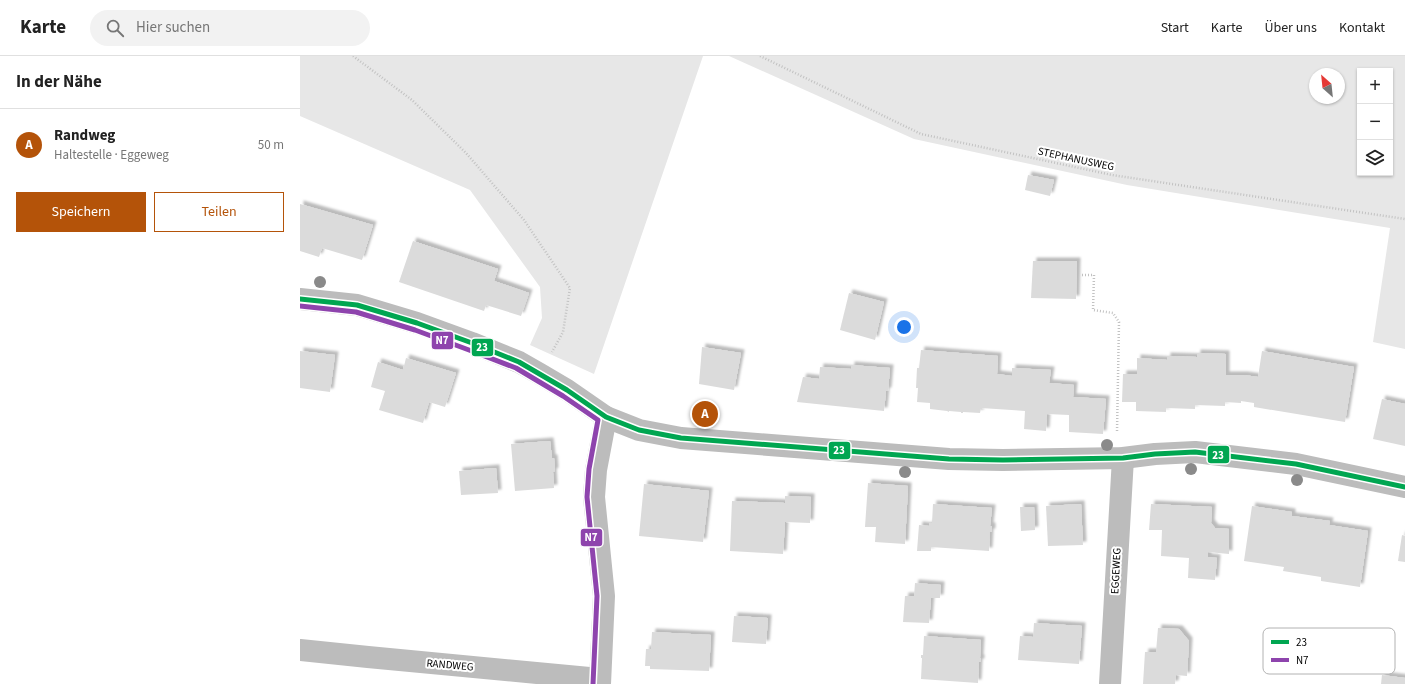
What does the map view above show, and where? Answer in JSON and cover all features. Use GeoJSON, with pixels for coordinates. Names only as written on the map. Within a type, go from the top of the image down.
{"type":"FeatureCollection","features":[{"type":"Feature","properties":{"kind":"street"},"geometry":{"type":"LineString","coordinates":[[300,299],[357,305],[417,323],[512,359],[568,390],[606,417],[638,430],[681,438],[949,459],[1003,460],[1123,458],[1155,454],[1195,452],[1296,464],[1405,486]]}},
{"type":"Feature","properties":{"kind":"street"},"geometry":{"type":"LineString","coordinates":[[600,682],[604,596],[594,497],[596,470],[606,417]]}},
{"type":"Feature","properties":{"kind":"street","name":"EGGEWEG"},"geometry":{"type":"LineString","coordinates":[[1110,684],[1123,458]]}},
{"type":"Feature","properties":{"kind":"street","name":"RANDWEG"},"geometry":{"type":"LineString","coordinates":[[300,650],[600,682]]}},
{"type":"Feature","properties":{"kind":"path"},"geometry":{"type":"LineString","coordinates":[[353,56],[412,100],[466,153],[524,220],[570,288],[563,332],[540,374]]}},
{"type":"Feature","properties":{"kind":"path","name":"STEPHANUSWEG"},"geometry":{"type":"LineString","coordinates":[[760,56],[921,134],[1112,175],[1405,219]]}},
{"type":"Feature","properties":{"kind":"path"},"geometry":{"type":"LineString","coordinates":[[1082,275],[1094,275],[1093,310],[1113,313],[1119,322],[1117,432],[1123,458]]}},
{"type":"Feature","properties":{"kind":"shaded area"},"geometry":{"type":"Polygon","coordinates":[[[300,56],[703,56],[594,374],[530,345],[542,318],[540,287],[470,190],[300,116],[300,56]]]}},
{"type":"Feature","properties":{"kind":"shaded area"},"geometry":{"type":"Polygon","coordinates":[[[729,56],[1405,56],[1405,349],[1373,342],[1390,228],[1127,185],[914,139],[729,56]]]}},
{"type":"Feature","properties":{"kind":"building"},"geometry":{"type":"Polygon","coordinates":[[[1028,175],[1054,180],[1050,196],[1025,190],[1028,175]]]}},
{"type":"Feature","properties":{"kind":"building"},"geometry":{"type":"Polygon","coordinates":[[[300,204],[373,225],[362,260],[322,248],[319,257],[300,251],[300,204]]]}},
{"type":"Feature","properties":{"kind":"building"},"geometry":{"type":"Polygon","coordinates":[[[413,241],[498,269],[494,281],[529,293],[521,316],[486,305],[484,311],[399,282],[413,241]]]}},
{"type":"Feature","properties":{"kind":"building"},"geometry":{"type":"Polygon","coordinates":[[[1033,261],[1077,261],[1076,299],[1031,298],[1033,261]]]}},
{"type":"Feature","properties":{"kind":"building"},"geometry":{"type":"Polygon","coordinates":[[[849,293],[884,302],[875,340],[840,330],[849,293]]]}},
{"type":"Feature","properties":{"kind":"building"},"geometry":{"type":"Polygon","coordinates":[[[702,347],[741,353],[734,390],[699,384],[702,347]]]}},
{"type":"Feature","properties":{"kind":"building"},"geometry":{"type":"Polygon","coordinates":[[[921,350],[998,356],[997,374],[1012,376],[1012,368],[1051,370],[1049,383],[1074,385],[1073,397],[1106,399],[1103,434],[1069,432],[1069,415],[1047,414],[1046,431],[1024,429],[1025,411],[981,408],[980,413],[961,413],[930,409],[930,403],[917,402],[917,368],[919,368],[921,350]]]}},
{"type":"Feature","properties":{"kind":"building"},"geometry":{"type":"Polygon","coordinates":[[[300,351],[335,355],[330,392],[300,388],[300,351]]]}},
{"type":"Feature","properties":{"kind":"building"},"geometry":{"type":"Polygon","coordinates":[[[1262,351],[1354,367],[1345,422],[1254,407],[1254,403],[1241,401],[1241,403],[1225,402],[1225,406],[1195,405],[1195,409],[1166,408],[1166,412],[1136,411],[1136,402],[1122,402],[1123,374],[1137,374],[1137,358],[1167,360],[1167,356],[1197,357],[1197,353],[1226,354],[1226,375],[1258,377],[1262,351]]]}},
{"type":"Feature","properties":{"kind":"building"},"geometry":{"type":"Polygon","coordinates":[[[406,358],[456,373],[445,407],[429,402],[423,423],[379,410],[385,391],[371,387],[378,362],[403,370],[406,358]]]}},
{"type":"Feature","properties":{"kind":"building"},"geometry":{"type":"Polygon","coordinates":[[[851,365],[890,368],[884,411],[797,402],[803,377],[819,379],[820,367],[851,369],[851,365]]]}},
{"type":"Feature","properties":{"kind":"building"},"geometry":{"type":"Polygon","coordinates":[[[1382,399],[1405,404],[1405,446],[1373,439],[1382,399]]]}},
{"type":"Feature","properties":{"kind":"building"},"geometry":{"type":"Polygon","coordinates":[[[550,441],[552,458],[554,458],[554,488],[515,491],[511,444],[550,441]]]}},
{"type":"Feature","properties":{"kind":"building"},"geometry":{"type":"Polygon","coordinates":[[[496,468],[498,493],[461,495],[459,471],[496,468]]]}},
{"type":"Feature","properties":{"kind":"building"},"geometry":{"type":"Polygon","coordinates":[[[868,483],[908,486],[905,544],[875,542],[876,527],[865,527],[868,483]]]}},
{"type":"Feature","properties":{"kind":"building"},"geometry":{"type":"Polygon","coordinates":[[[644,484],[709,491],[703,542],[639,536],[644,484]]]}},
{"type":"Feature","properties":{"kind":"building"},"geometry":{"type":"Polygon","coordinates":[[[785,496],[811,497],[810,523],[785,522],[783,554],[730,551],[732,501],[785,503],[785,496]]]}},
{"type":"Feature","properties":{"kind":"building"},"geometry":{"type":"Polygon","coordinates":[[[933,504],[992,508],[990,526],[992,526],[992,532],[990,532],[989,551],[931,547],[931,551],[917,551],[919,525],[929,526],[930,523],[932,523],[933,504]]]}},
{"type":"Feature","properties":{"kind":"building"},"geometry":{"type":"Polygon","coordinates":[[[1081,504],[1083,545],[1048,546],[1046,506],[1081,504]]]}},
{"type":"Feature","properties":{"kind":"building"},"geometry":{"type":"Polygon","coordinates":[[[1151,504],[1212,507],[1211,523],[1215,528],[1229,529],[1229,554],[1208,552],[1208,557],[1217,558],[1215,580],[1188,578],[1189,558],[1161,556],[1162,530],[1149,530],[1151,504]]]}},
{"type":"Feature","properties":{"kind":"building"},"geometry":{"type":"Polygon","coordinates":[[[1252,506],[1292,512],[1292,516],[1330,521],[1329,525],[1368,531],[1360,587],[1321,581],[1321,577],[1283,571],[1284,567],[1244,561],[1252,506]]]}},
{"type":"Feature","properties":{"kind":"building"},"geometry":{"type":"Polygon","coordinates":[[[1020,507],[1034,507],[1035,530],[1021,531],[1020,507]]]}},
{"type":"Feature","properties":{"kind":"building"},"geometry":{"type":"Polygon","coordinates":[[[1402,535],[1405,536],[1405,562],[1398,561],[1402,535]]]}},
{"type":"Feature","properties":{"kind":"building"},"geometry":{"type":"Polygon","coordinates":[[[915,583],[941,585],[940,598],[931,598],[929,623],[903,622],[905,596],[914,596],[915,583]]]}},
{"type":"Feature","properties":{"kind":"building"},"geometry":{"type":"Polygon","coordinates":[[[734,616],[768,618],[766,644],[732,642],[734,616]]]}},
{"type":"Feature","properties":{"kind":"building"},"geometry":{"type":"Polygon","coordinates":[[[1034,623],[1082,626],[1079,664],[1018,660],[1020,636],[1033,637],[1034,623]]]}},
{"type":"Feature","properties":{"kind":"building"},"geometry":{"type":"Polygon","coordinates":[[[1158,628],[1179,629],[1189,641],[1187,676],[1176,675],[1175,684],[1143,684],[1145,652],[1156,652],[1158,628]]]}},
{"type":"Feature","properties":{"kind":"building"},"geometry":{"type":"Polygon","coordinates":[[[652,632],[711,635],[709,671],[650,669],[650,666],[645,666],[646,649],[651,649],[652,632]]]}},
{"type":"Feature","properties":{"kind":"building"},"geometry":{"type":"Polygon","coordinates":[[[924,636],[981,640],[981,662],[979,662],[978,683],[921,679],[921,655],[923,655],[924,636]]]}},
{"type":"Feature","properties":{"kind":"building"},"geometry":{"type":"Polygon","coordinates":[[[1382,675],[1405,678],[1405,684],[1381,684],[1382,675]]]}},
{"type":"Feature","properties":{"kind":"transit line","name":"23"},"geometry":{"type":"LineString","coordinates":[[300,299],[357,305],[417,323],[472,343],[519,362],[567,390],[606,417],[639,430],[681,438],[949,459],[1003,460],[1123,458],[1155,454],[1195,452],[1296,464],[1405,487]]}},
{"type":"Feature","properties":{"kind":"transit line","name":"N7"},"geometry":{"type":"LineString","coordinates":[[300,306],[356,312],[415,330],[469,350],[516,368],[563,396],[598,420],[589,469],[587,497],[597,596],[593,684]]}},
{"type":"Feature","properties":{"kind":"place","name":"Randweg"},"geometry":{"type":"Point","coordinates":[705,414]}}]}
